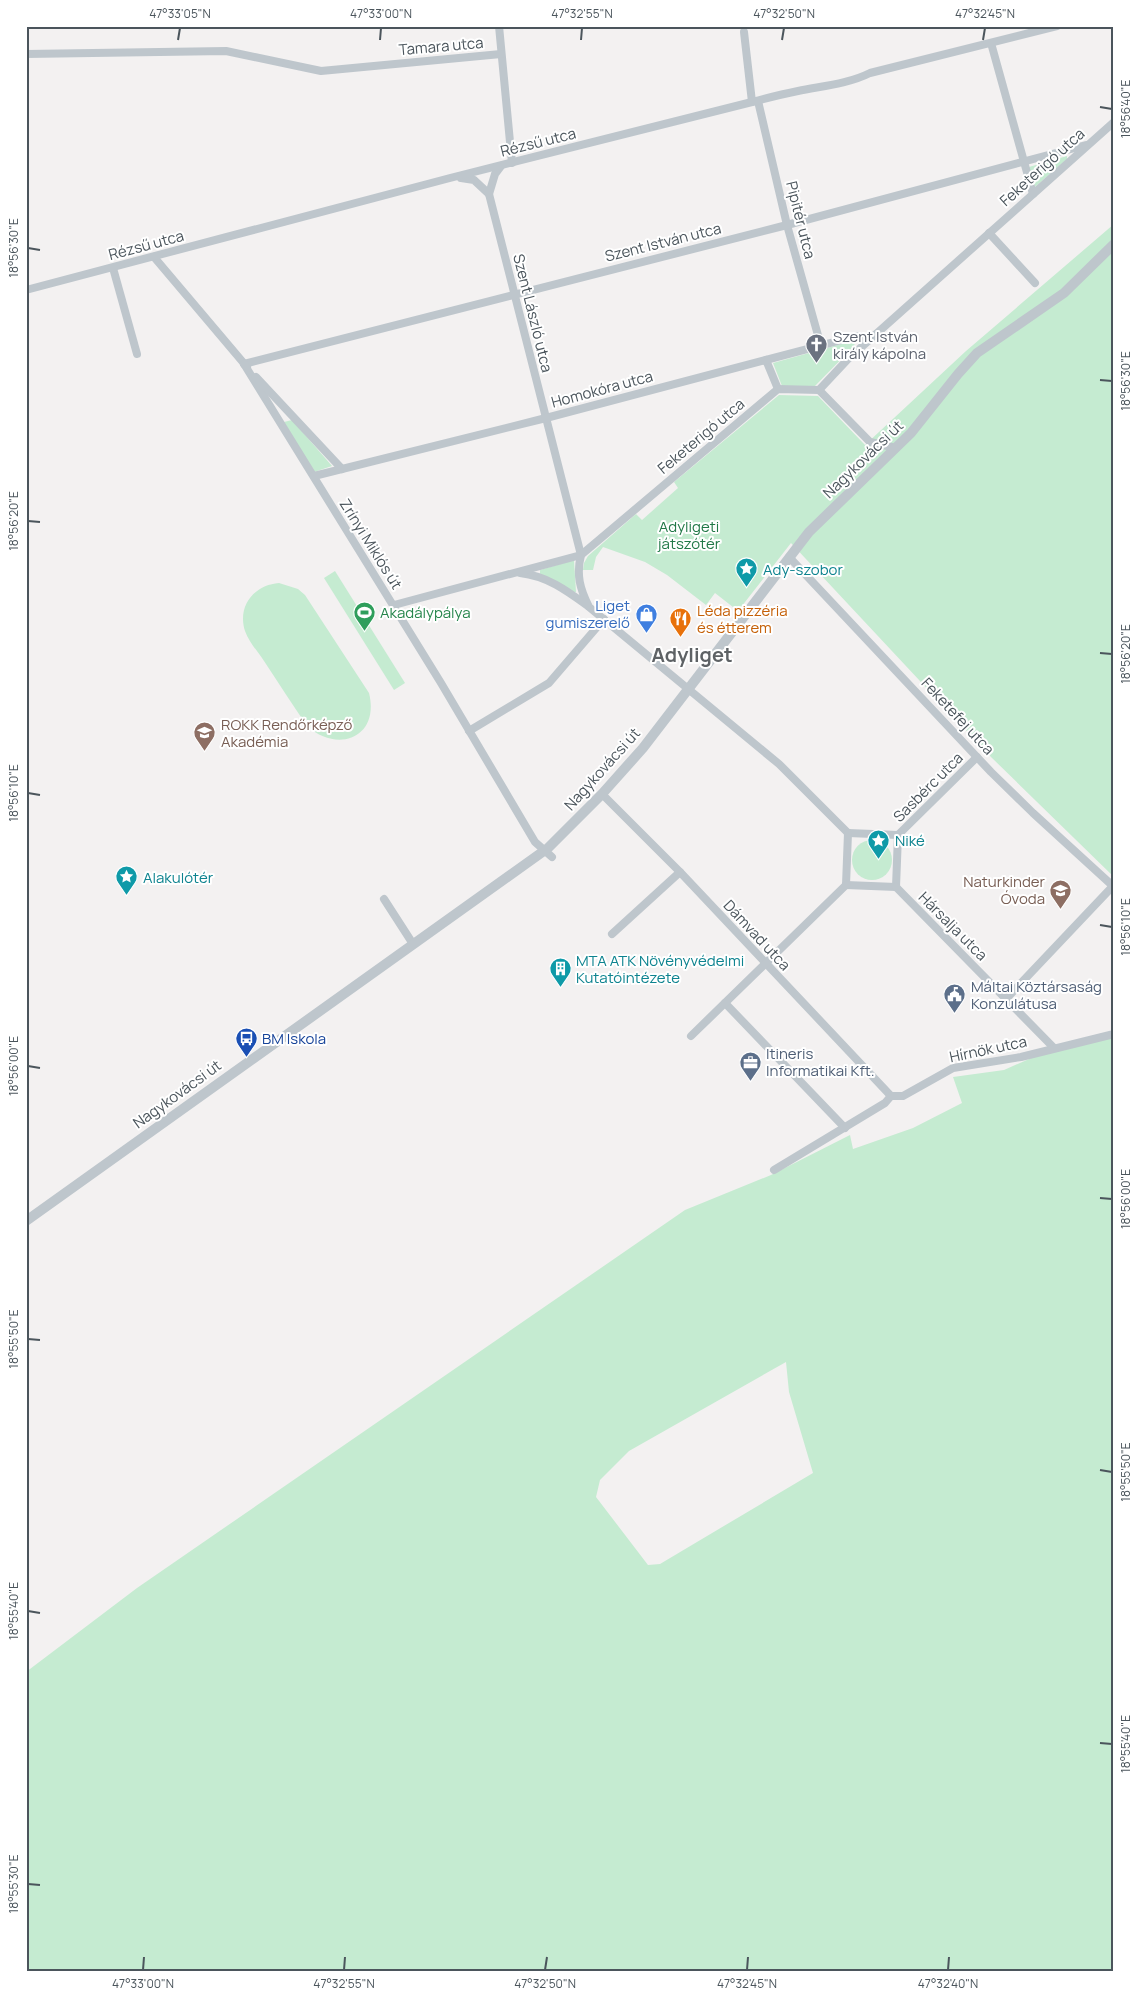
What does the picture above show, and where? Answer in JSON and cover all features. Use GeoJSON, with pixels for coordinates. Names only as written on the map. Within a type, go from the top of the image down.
{"type":"FeatureCollection","features":[{"type":"Feature","properties":{"kind":"street"},"geometry":{"type":"LineString","coordinates":[[499,26],[512,163]]}},
{"type":"Feature","properties":{"kind":"street","name":"Rézsű utca"},"geometry":{"type":"LineString","coordinates":[[26,290],[450,178],[755,101],[860,78],[870,73],[1057,26]]}},
{"type":"Feature","properties":{"kind":"street","name":"Pipitér utca"},"geometry":{"type":"LineString","coordinates":[[744,32],[755,101],[821,346]]}},
{"type":"Feature","properties":{"kind":"street"},"geometry":{"type":"LineString","coordinates":[[991,42],[1033,194]]}},
{"type":"Feature","properties":{"kind":"street","name":"Tamara utca"},"geometry":{"type":"LineString","coordinates":[[26,54],[226,51],[321,71],[502,54]]}},
{"type":"Feature","properties":{"kind":"street","name":"Feketerigó utca"},"geometry":{"type":"LineString","coordinates":[[819,390],[868,341],[1114,122]]}},
{"type":"Feature","properties":{"kind":"street","name":"Szent István utca"},"geometry":{"type":"LineString","coordinates":[[244,364],[788,225],[1088,144]]}},
{"type":"Feature","properties":{"kind":"street"},"geometry":{"type":"LineString","coordinates":[[450,178],[466,177],[474,180],[489,194],[494,174],[502,165]]}},
{"type":"Feature","properties":{"kind":"street","name":"Szent László utca"},"geometry":{"type":"LineString","coordinates":[[489,194],[581,554]]}},
{"type":"Feature","properties":{"kind":"street"},"geometry":{"type":"LineString","coordinates":[[989,233],[1036,284]]}},
{"type":"Feature","properties":{"kind":"street","name":"Nagykovácsi út"},"geometry":{"type":"LineString","coordinates":[[26,1221],[413,944],[548,854],[643,748],[686,686],[789,557],[824,517],[921,423],[958,374],[978,353],[1058,297],[1114,244]]}},
{"type":"Feature","properties":{"kind":"street","name":"Zrínyi Miklós út"},"geometry":{"type":"LineString","coordinates":[[154,257],[244,364],[342,469]]}},
{"type":"Feature","properties":{"kind":"street"},"geometry":{"type":"LineString","coordinates":[[113,268],[137,354]]}},
{"type":"Feature","properties":{"kind":"street","name":"Homokóra utca"},"geometry":{"type":"LineString","coordinates":[[314,476],[860,336],[868,341]]}},
{"type":"Feature","properties":{"kind":"street"},"geometry":{"type":"LineString","coordinates":[[766,360],[778,389],[819,390],[870,442],[896,448]]}},
{"type":"Feature","properties":{"kind":"street","name":"Zrínyi Miklós út"},"geometry":{"type":"LineString","coordinates":[[244,364],[394,605],[535,842],[548,854]]}},
{"type":"Feature","properties":{"kind":"street","name":"Feketerigó utca"},"geometry":{"type":"LineString","coordinates":[[394,605],[581,554],[778,389]]}},
{"type":"Feature","properties":{"kind":"street"},"geometry":{"type":"LineString","coordinates":[[581,554],[578,578],[589,607]]}},
{"type":"Feature","properties":{"kind":"street","name":"Feketefej utca"},"geometry":{"type":"LineString","coordinates":[[789,557],[977,757],[1033,813],[1114,887]]}},
{"type":"Feature","properties":{"kind":"street"},"geometry":{"type":"LineString","coordinates":[[514,573],[534,575],[551,581],[589,607],[779,764],[848,833],[898,836],[896,887],[846,885]]}},
{"type":"Feature","properties":{"kind":"street"},"geometry":{"type":"LineString","coordinates":[[469,731],[549,683],[604,619]]}},
{"type":"Feature","properties":{"kind":"street","name":"Sasbérc utca"},"geometry":{"type":"LineString","coordinates":[[898,836],[977,757]]}},
{"type":"Feature","properties":{"kind":"street","name":"Dámvad utca"},"geometry":{"type":"LineString","coordinates":[[602,794],[680,872],[891,1096]]}},
{"type":"Feature","properties":{"kind":"street"},"geometry":{"type":"LineString","coordinates":[[691,1036],[846,885],[848,833]]}},
{"type":"Feature","properties":{"kind":"street"},"geometry":{"type":"LineString","coordinates":[[612,934],[680,872]]}},
{"type":"Feature","properties":{"kind":"street","name":"Hársalja utca"},"geometry":{"type":"LineString","coordinates":[[896,887],[1054,1048]]}},
{"type":"Feature","properties":{"kind":"street"},"geometry":{"type":"LineString","coordinates":[[1006,999],[1114,887]]}},
{"type":"Feature","properties":{"kind":"street"},"geometry":{"type":"LineString","coordinates":[[384,899],[413,944]]}},
{"type":"Feature","properties":{"kind":"street"},"geometry":{"type":"LineString","coordinates":[[724,1003],[845,1128]]}},
{"type":"Feature","properties":{"kind":"street","name":"Hírnök utca"},"geometry":{"type":"LineString","coordinates":[[774,1170],[885,1103],[891,1096],[903,1096],[953,1068],[1021,1057],[1114,1034]]}},
{"type":"Feature","properties":{"kind":"green space"},"geometry":{"type":"Polygon","coordinates":[[[1067,156],[1067,159],[1035,187],[1029,167],[1067,156]]]}},
{"type":"Feature","properties":{"kind":"green space","name":"Adyligeti játszótér"},"geometry":{"type":"Polygon","coordinates":[[[1114,224],[1114,877],[991,757],[791,543],[738,611],[715,593],[706,605],[667,575],[645,562],[603,547],[596,557],[593,570],[583,570],[588,556],[636,514],[642,520],[678,488],[674,482],[779,395],[818,396],[865,445],[966,351],[1114,224]]]}},
{"type":"Feature","properties":{"kind":"green space"},"geometry":{"type":"Polygon","coordinates":[[[852,341],[855,343],[854,346],[814,387],[782,386],[773,363],[852,341]]]}},
{"type":"Feature","properties":{"kind":"green space"},"geometry":{"type":"Polygon","coordinates":[[[292,420],[332,466],[314,472],[284,422],[292,420]]]}},
{"type":"Feature","properties":{"kind":"green space"},"geometry":{"type":"Polygon","coordinates":[[[574,560],[576,592],[572,592],[540,574],[540,570],[574,560]]]}},
{"type":"Feature","properties":{"kind":"green space","name":"Akadálypálya"},"geometry":{"type":"Polygon","coordinates":[[[335,571],[405,683],[394,690],[324,578],[335,571]]]}},
{"type":"Feature","properties":{"kind":"green space"},"geometry":{"type":"Polygon","coordinates":[[[279,583],[298,589],[305,595],[369,693],[371,708],[368,721],[362,730],[354,736],[343,739],[331,739],[307,726],[251,643],[245,631],[243,613],[250,598],[262,588],[279,583]]]}},
{"type":"Feature","properties":{"kind":"green space"},"geometry":{"type":"Polygon","coordinates":[[[876,840],[883,843],[889,849],[892,860],[891,868],[883,877],[876,880],[868,880],[861,877],[853,868],[852,856],[855,849],[864,841],[876,840]]]}},
{"type":"Feature","properties":{"kind":"green space"},"geometry":{"type":"Polygon","coordinates":[[[1114,1034],[1114,1971],[26,1971],[26,1672],[137,1588],[685,1210],[771,1175],[850,1135],[853,1149],[913,1128],[962,1103],[953,1077],[1004,1070],[1054,1048],[1114,1034]],[[786,1362],[629,1451],[600,1480],[596,1497],[648,1565],[660,1564],[813,1473],[789,1392],[786,1362]]]}},
{"type":"Feature","properties":{"kind":"place","name":"Szent István király kápolna"},"geometry":{"type":"Point","coordinates":[817,364]}},
{"type":"Feature","properties":{"kind":"place","name":"Ady-szobor"},"geometry":{"type":"Point","coordinates":[747,588]}},
{"type":"Feature","properties":{"kind":"place","name":"Akadálypálya"},"geometry":{"type":"Point","coordinates":[364,631]}},
{"type":"Feature","properties":{"kind":"place","name":"Liget gumiszerelő"},"geometry":{"type":"Point","coordinates":[646,633]}},
{"type":"Feature","properties":{"kind":"place","name":"Léda pizzéria és étterem"},"geometry":{"type":"Point","coordinates":[681,638]}},
{"type":"Feature","properties":{"kind":"place","name":"ROKK Rendőrképző Akadémia"},"geometry":{"type":"Point","coordinates":[205,752]}},
{"type":"Feature","properties":{"kind":"place","name":"Niké"},"geometry":{"type":"Point","coordinates":[879,859]}},
{"type":"Feature","properties":{"kind":"place","name":"Alakulótér"},"geometry":{"type":"Point","coordinates":[127,896]}},
{"type":"Feature","properties":{"kind":"place","name":"Naturkinder Óvoda"},"geometry":{"type":"Point","coordinates":[1061,909]}},
{"type":"Feature","properties":{"kind":"place","name":"MTA ATK Növényvédelmi Kutatóintézete"},"geometry":{"type":"Point","coordinates":[560,988]}},
{"type":"Feature","properties":{"kind":"place","name":"Máltai Köztársaság Konzulátusa"},"geometry":{"type":"Point","coordinates":[955,1014]}},
{"type":"Feature","properties":{"kind":"place","name":"BM Iskola"},"geometry":{"type":"Point","coordinates":[246,1057]}},
{"type":"Feature","properties":{"kind":"place","name":"Itineris Informatikai Kft."},"geometry":{"type":"Point","coordinates":[750,1081]}},
{"type":"Feature","properties":{"kind":"district","name":"Adyliget"},"geometry":{"type":"Point","coordinates":[692,654]}}]}
